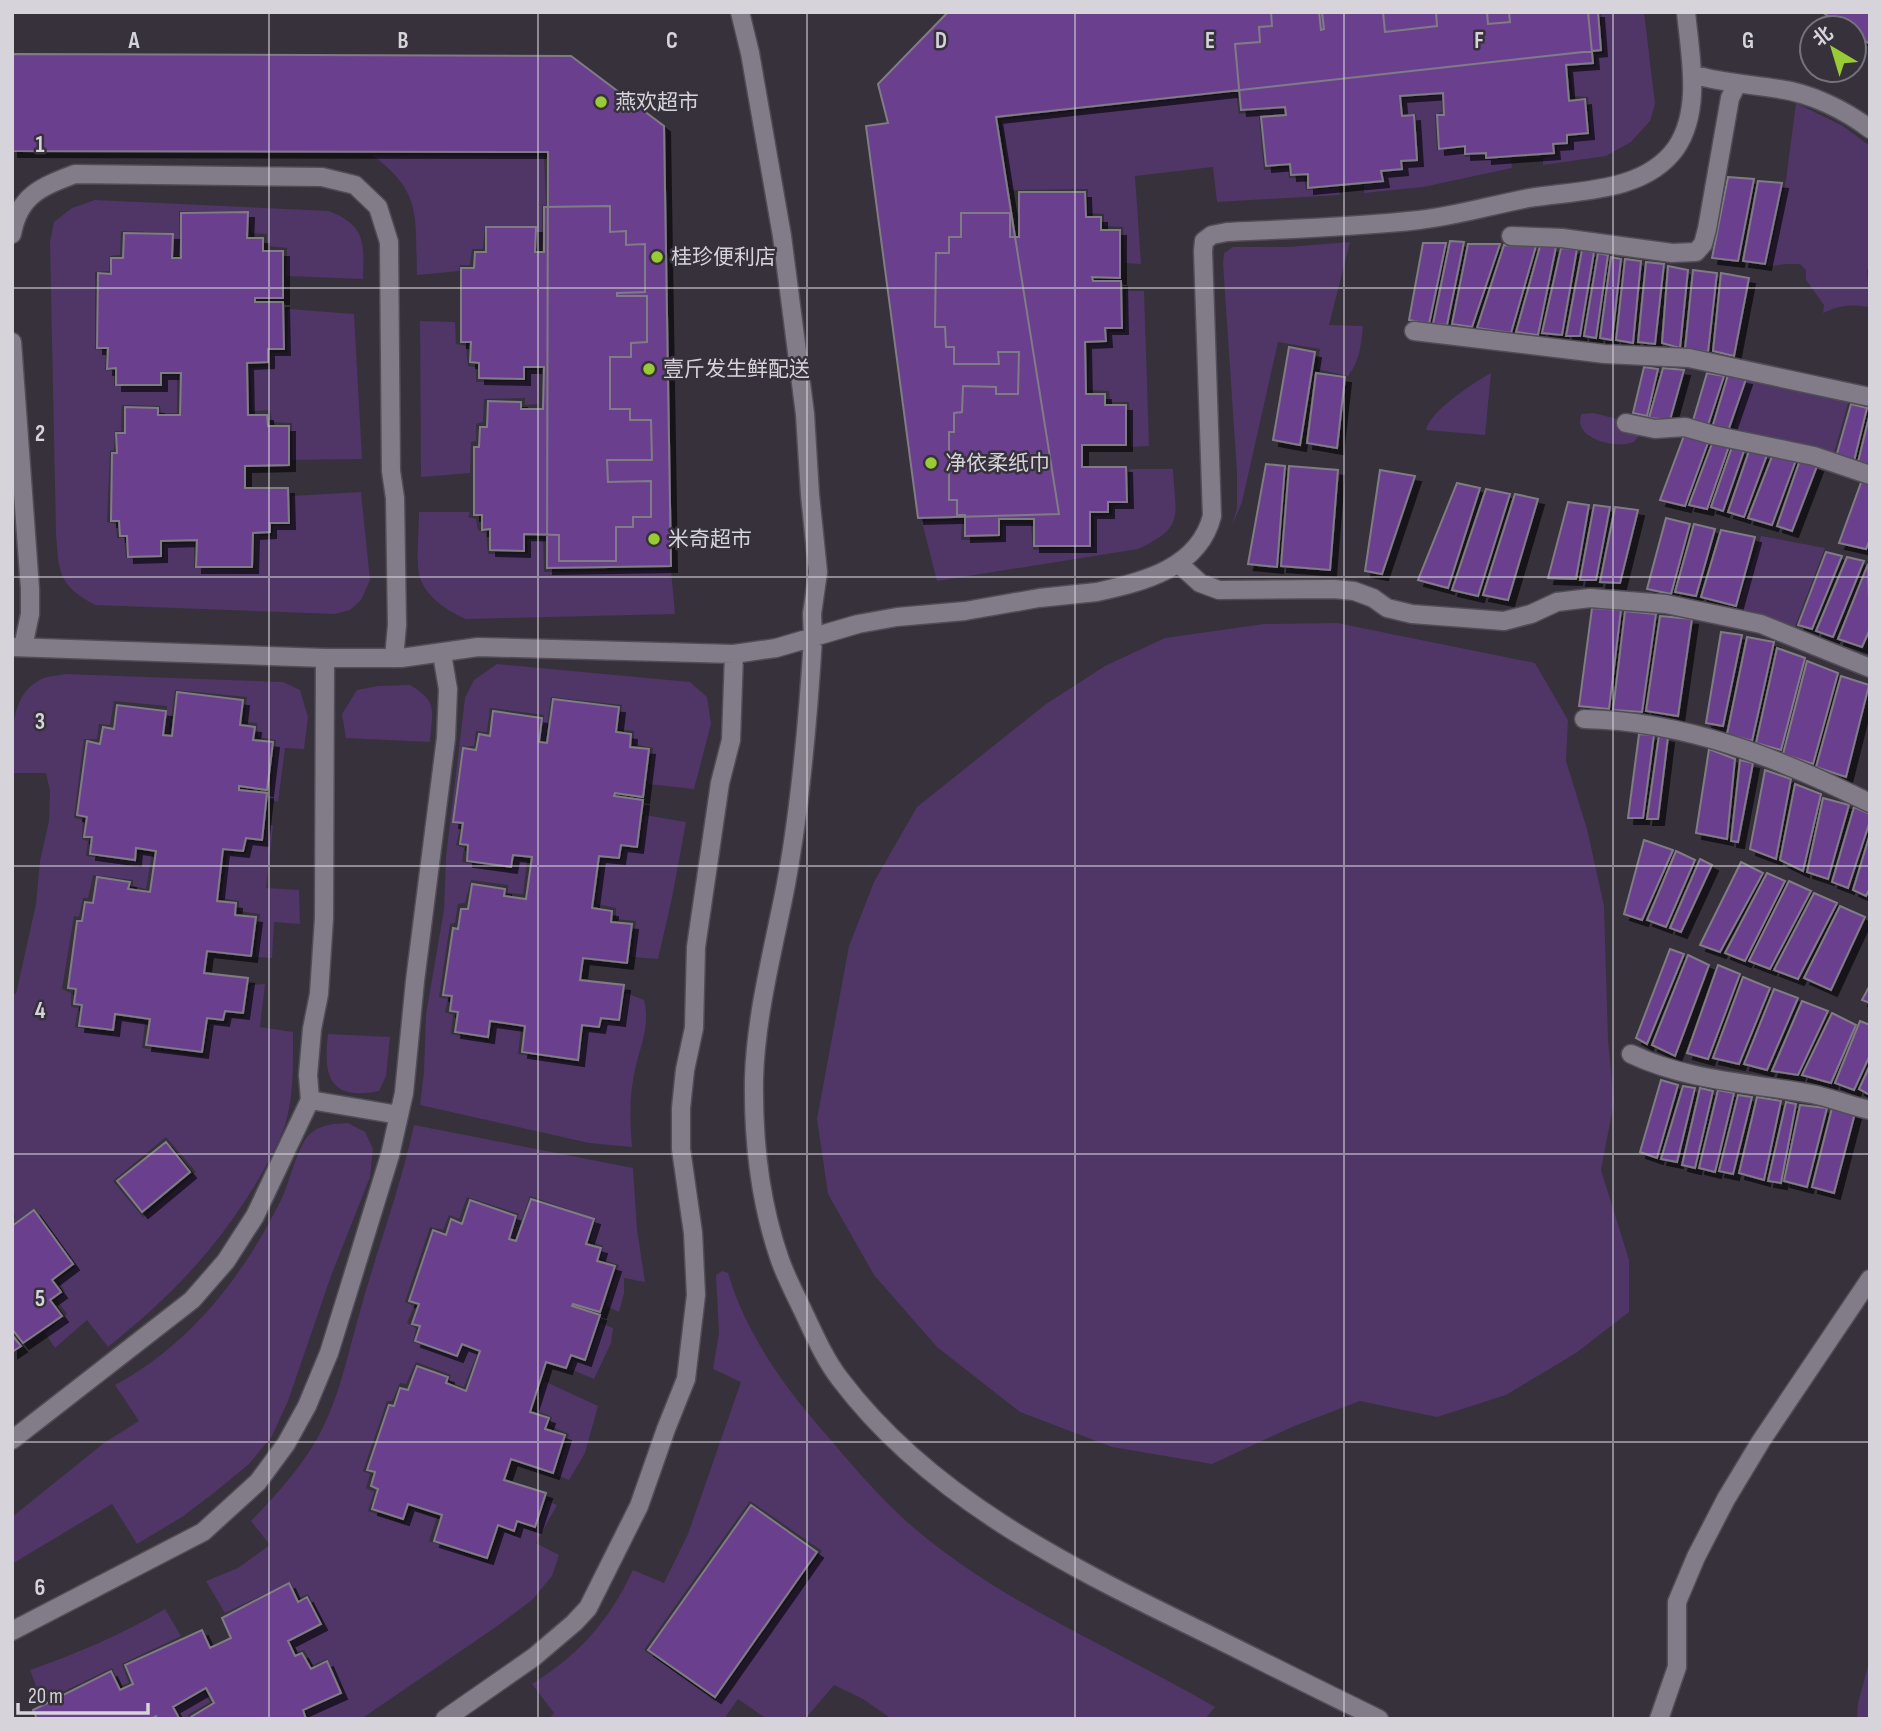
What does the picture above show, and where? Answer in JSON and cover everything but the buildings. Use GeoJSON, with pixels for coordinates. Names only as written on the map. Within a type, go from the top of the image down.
{"type":"FeatureCollection","features":[{"type":"Feature","properties":{"kind":"street"},"geometry":{"type":"LineString","coordinates":[[740,12],[750,53],[782,236],[805,414],[818,572],[800,791],[787,882],[771,955],[754,1075],[755,1121],[768,1215],[780,1260],[821,1350],[839,1378],[903,1447],[1001,1524],[1059,1560],[1378,1719]]}},
{"type":"Feature","properties":{"kind":"street"},"geometry":{"type":"LineString","coordinates":[[12,342],[30,589],[30,614],[18,647],[325,658],[394,658],[478,648],[734,654],[776,648],[858,624],[897,617],[965,611],[1039,598],[1097,592],[1125,586],[1178,564],[1194,551],[1208,533],[1212,516],[1204,241],[1212,235],[1227,233],[1319,229],[1422,220],[1504,203],[1609,187],[1637,178],[1659,166],[1675,148],[1685,130],[1691,103],[1692,74],[1686,12]]}},
{"type":"Feature","properties":{"kind":"street"},"geometry":{"type":"LineString","coordinates":[[1692,74],[1737,84],[1782,89],[1833,107],[1870,129]]}},
{"type":"Feature","properties":{"kind":"street"},"geometry":{"type":"LineString","coordinates":[[1511,236],[1562,238],[1685,254],[1696,252],[1703,244],[1707,229],[1730,98],[1737,84]]}},
{"type":"Feature","properties":{"kind":"street"},"geometry":{"type":"LineString","coordinates":[[12,234],[23,203],[42,187],[75,174],[322,177],[355,185],[378,207],[389,242],[391,471],[395,498],[397,625],[394,658]]}},
{"type":"Feature","properties":{"kind":"street"},"geometry":{"type":"LineString","coordinates":[[1414,331],[1605,354],[1689,358],[1870,397]]}},
{"type":"Feature","properties":{"kind":"street"},"geometry":{"type":"LineString","coordinates":[[1626,423],[1655,429],[1685,427],[1814,456],[1870,475]]}},
{"type":"Feature","properties":{"kind":"street"},"geometry":{"type":"LineString","coordinates":[[1178,564],[1200,583],[1219,590],[1354,591],[1373,598],[1387,608],[1412,614],[1504,621],[1531,614],[1557,602],[1590,598],[1666,604],[1761,624],[1870,668]]}},
{"type":"Feature","properties":{"kind":"street"},"geometry":{"type":"LineString","coordinates":[[12,1631],[203,1532],[258,1482],[286,1444],[307,1406],[329,1353],[390,1155],[404,1093],[415,981],[446,738],[448,689],[443,660],[445,652]]}},
{"type":"Feature","properties":{"kind":"street"},"geometry":{"type":"LineString","coordinates":[[445,1719],[534,1657],[588,1608],[639,1506],[686,1379],[696,1295],[693,1233],[681,1149],[681,1108],[685,1070],[694,1028],[696,947],[720,783],[731,740],[734,654]]}},
{"type":"Feature","properties":{"kind":"street"},"geometry":{"type":"LineString","coordinates":[[12,1440],[192,1300],[226,1261],[255,1216],[310,1100],[308,1075],[312,1029],[319,994],[324,918],[325,658]]}},
{"type":"Feature","properties":{"kind":"street"},"geometry":{"type":"LineString","coordinates":[[1584,719],[1639,722],[1697,733],[1779,763],[1870,803]]}},
{"type":"Feature","properties":{"kind":"street"},"geometry":{"type":"LineString","coordinates":[[1631,1054],[1662,1067],[1708,1078],[1811,1094],[1870,1110]]}},
{"type":"Feature","properties":{"kind":"street"},"geometry":{"type":"LineString","coordinates":[[310,1100],[399,1115]]}},
{"type":"Feature","properties":{"kind":"street"},"geometry":{"type":"LineString","coordinates":[[1659,1719],[1677,1667],[1677,1602],[1696,1558],[1726,1499],[1761,1441],[1870,1279]]}},
{"type":"Feature","properties":{"kind":"shaded area"},"geometry":{"type":"Polygon","coordinates":[[[1601,12],[1644,12],[1655,104],[1650,121],[1631,142],[1606,156],[1543,165],[1543,158],[1558,155],[1557,147],[1570,145],[1570,138],[1591,135],[1588,97],[1573,96],[1570,69],[1596,66],[1596,55],[1604,53],[1601,12]]]}},
{"type":"Feature","properties":{"kind":"shaded area"},"geometry":{"type":"Polygon","coordinates":[[[1236,93],[1239,114],[1283,108],[1284,113],[1259,117],[1264,170],[1288,168],[1289,178],[1304,177],[1306,190],[1339,188],[1340,195],[1217,202],[1213,167],[1135,176],[1141,264],[1125,263],[1123,227],[1104,226],[1104,214],[1088,213],[1088,189],[1011,190],[1001,120],[1236,93]]]}},
{"type":"Feature","properties":{"kind":"shaded area"},"geometry":{"type":"Polygon","coordinates":[[[1441,95],[1442,112],[1435,115],[1437,150],[1463,149],[1465,157],[1483,155],[1485,160],[1511,159],[1512,168],[1423,187],[1364,193],[1364,185],[1384,183],[1385,173],[1403,171],[1404,163],[1419,161],[1416,114],[1404,114],[1403,99],[1441,95]]]}},
{"type":"Feature","properties":{"kind":"shaded area"},"geometry":{"type":"Polygon","coordinates":[[[1796,103],[1843,126],[1870,146],[1870,269],[1867,270],[1870,307],[1846,306],[1823,313],[1824,305],[1806,280],[1806,270],[1800,264],[1767,267],[1786,180],[1796,103]]]}},
{"type":"Feature","properties":{"kind":"shaded area"},"geometry":{"type":"Polygon","coordinates":[[[372,155],[544,156],[546,205],[542,206],[542,250],[537,250],[536,226],[485,226],[483,249],[472,249],[470,265],[460,265],[459,271],[417,275],[415,222],[408,194],[388,168],[372,155]]]}},
{"type":"Feature","properties":{"kind":"shaded area"},"geometry":{"type":"Polygon","coordinates":[[[95,200],[329,211],[356,229],[362,245],[363,279],[286,276],[287,248],[267,246],[267,234],[251,233],[249,211],[179,211],[180,256],[174,256],[174,233],[121,231],[120,255],[110,256],[109,271],[95,272],[95,349],[106,351],[105,370],[114,371],[114,386],[162,387],[163,376],[177,375],[177,413],[161,413],[160,406],[122,405],[121,431],[115,431],[114,450],[110,451],[107,522],[116,524],[117,538],[124,538],[126,558],[164,559],[164,544],[194,543],[194,568],[255,569],[255,535],[272,536],[273,526],[291,525],[292,496],[361,492],[370,580],[361,600],[350,610],[335,614],[95,605],[67,584],[58,559],[56,534],[50,242],[54,222],[72,208],[95,200]]]}},
{"type":"Feature","properties":{"kind":"shaded area"},"geometry":{"type":"Polygon","coordinates":[[[1350,242],[1329,325],[1363,326],[1355,364],[1348,376],[1317,369],[1320,349],[1278,342],[1242,502],[1232,526],[1237,508],[1237,472],[1224,253],[1233,247],[1288,247],[1350,242]]]}},
{"type":"Feature","properties":{"kind":"shaded area"},"geometry":{"type":"Polygon","coordinates":[[[1126,291],[1144,291],[1149,446],[1131,447],[1129,402],[1110,402],[1109,391],[1088,390],[1090,345],[1108,344],[1109,332],[1125,332],[1126,291]]]}},
{"type":"Feature","properties":{"kind":"shaded area"},"geometry":{"type":"Polygon","coordinates":[[[288,309],[354,314],[362,459],[292,460],[292,423],[272,422],[270,410],[252,411],[250,368],[270,366],[271,353],[287,352],[288,309]]]}},
{"type":"Feature","properties":{"kind":"shaded area"},"geometry":{"type":"Polygon","coordinates":[[[420,321],[455,322],[456,344],[466,346],[468,366],[476,367],[476,382],[527,381],[527,370],[539,370],[539,404],[525,405],[525,398],[484,399],[483,422],[476,424],[476,441],[471,442],[470,473],[421,477],[420,321]]]}},
{"type":"Feature","properties":{"kind":"shaded area"},"geometry":{"type":"Polygon","coordinates":[[[1491,373],[1485,435],[1426,430],[1435,414],[1444,406],[1491,373]]]}},
{"type":"Feature","properties":{"kind":"shaded area"},"geometry":{"type":"Polygon","coordinates":[[[1748,375],[1849,400],[1832,460],[1732,436],[1748,375]]]}},
{"type":"Feature","properties":{"kind":"shaded area"},"geometry":{"type":"Polygon","coordinates":[[[1593,413],[1622,420],[1642,432],[1635,441],[1629,443],[1600,441],[1587,434],[1580,424],[1581,414],[1593,413]]]}},
{"type":"Feature","properties":{"kind":"shaded area"},"geometry":{"type":"Polygon","coordinates":[[[1130,469],[1173,469],[1174,518],[1164,534],[1153,541],[1138,549],[937,581],[922,522],[962,520],[961,540],[1001,540],[1003,524],[1031,524],[1033,550],[1094,547],[1094,516],[1112,515],[1113,506],[1130,502],[1130,469]]]}},
{"type":"Feature","properties":{"kind":"shaded area"},"geometry":{"type":"Polygon","coordinates":[[[419,512],[470,512],[468,517],[476,519],[478,530],[486,533],[488,554],[528,553],[527,539],[543,539],[544,572],[671,570],[675,614],[466,619],[437,602],[422,582],[418,560],[419,512]]]}},
{"type":"Feature","properties":{"kind":"shaded area"},"geometry":{"type":"Polygon","coordinates":[[[1761,536],[1825,548],[1794,629],[1737,610],[1761,536]]]}},
{"type":"Feature","properties":{"kind":"shaded area"},"geometry":{"type":"Polygon","coordinates":[[[1337,623],[1535,663],[1568,720],[1566,761],[1587,829],[1604,906],[1608,1040],[1614,1102],[1601,1170],[1629,1260],[1629,1312],[1576,1353],[1506,1395],[1437,1417],[1360,1401],[1292,1427],[1212,1464],[1112,1447],[1020,1412],[937,1347],[874,1275],[828,1194],[817,1119],[849,946],[874,882],[917,807],[1046,704],[1105,666],[1165,638],[1264,624],[1337,623]]]}},
{"type":"Feature","properties":{"kind":"shaded area"},"geometry":{"type":"Polygon","coordinates":[[[497,664],[690,682],[707,697],[711,724],[694,789],[648,784],[653,748],[634,744],[634,731],[619,729],[622,705],[551,697],[545,740],[541,740],[544,715],[490,708],[487,732],[476,731],[474,746],[462,747],[452,823],[461,825],[456,845],[464,848],[462,862],[511,871],[515,859],[527,861],[523,894],[508,893],[508,885],[471,880],[465,903],[458,904],[455,923],[450,924],[439,997],[448,999],[445,1012],[453,1015],[451,1034],[489,1042],[494,1025],[521,1029],[518,1054],[578,1064],[585,1030],[600,1031],[605,1021],[620,1025],[626,993],[644,1000],[645,1029],[631,1093],[632,1147],[589,1143],[420,1105],[426,1014],[444,910],[446,857],[465,698],[474,680],[497,664]]]}},
{"type":"Feature","properties":{"kind":"shaded area"},"geometry":{"type":"Polygon","coordinates":[[[65,674],[283,682],[300,690],[308,717],[304,749],[285,748],[278,802],[270,799],[276,740],[258,737],[257,723],[244,722],[247,697],[175,690],[169,733],[165,733],[167,706],[114,701],[110,725],[99,724],[97,739],[84,739],[74,818],[83,820],[82,839],[88,841],[86,856],[138,862],[140,853],[152,854],[146,889],[133,886],[133,880],[93,875],[88,898],[83,898],[79,917],[74,916],[62,989],[71,993],[71,1007],[78,1008],[75,1027],[112,1035],[118,1019],[145,1023],[142,1048],[204,1057],[210,1024],[227,1024],[229,1017],[244,1018],[251,985],[265,984],[260,1027],[293,1032],[289,1111],[276,1147],[255,1185],[223,1232],[189,1273],[108,1347],[87,1320],[55,1348],[45,1333],[67,1314],[57,1300],[65,1292],[58,1280],[76,1267],[35,1208],[12,1224],[15,1216],[12,1212],[12,994],[16,994],[36,904],[40,861],[49,821],[50,791],[46,773],[12,773],[12,735],[21,698],[28,689],[41,679],[65,674]],[[166,1137],[113,1181],[143,1217],[196,1172],[166,1137]]]}},
{"type":"Feature","properties":{"kind":"shaded area"},"geometry":{"type":"Polygon","coordinates":[[[410,685],[430,702],[430,742],[346,738],[342,714],[357,690],[410,685]]]}},
{"type":"Feature","properties":{"kind":"shaded area"},"geometry":{"type":"Polygon","coordinates":[[[645,815],[686,822],[658,959],[632,957],[636,921],[616,919],[616,908],[596,904],[602,860],[621,861],[625,849],[640,850],[645,815]]]}},
{"type":"Feature","properties":{"kind":"shaded area"},"geometry":{"type":"Polygon","coordinates":[[[267,825],[273,825],[266,888],[299,890],[300,924],[274,922],[272,958],[255,957],[260,914],[239,911],[239,901],[221,898],[227,854],[246,854],[249,842],[264,843],[267,825]]]}},
{"type":"Feature","properties":{"kind":"shaded area"},"geometry":{"type":"Polygon","coordinates":[[[328,1034],[390,1037],[386,1076],[379,1091],[349,1092],[333,1082],[327,1062],[328,1034]]]}},
{"type":"Feature","properties":{"kind":"shaded area"},"geometry":{"type":"Polygon","coordinates":[[[348,1123],[365,1132],[373,1149],[370,1177],[331,1276],[288,1401],[272,1436],[249,1464],[215,1492],[182,1517],[137,1544],[112,1504],[12,1564],[12,1517],[104,1443],[139,1421],[115,1385],[142,1369],[191,1329],[232,1281],[266,1228],[284,1193],[301,1147],[309,1135],[324,1126],[348,1123]]]}},
{"type":"Feature","properties":{"kind":"shaded area"},"geometry":{"type":"Polygon","coordinates":[[[414,1125],[633,1168],[637,1229],[645,1282],[624,1278],[624,1293],[619,1312],[606,1306],[619,1265],[601,1259],[603,1246],[590,1241],[596,1219],[530,1196],[516,1238],[511,1237],[519,1214],[467,1197],[459,1219],[449,1215],[443,1230],[430,1227],[405,1302],[414,1306],[407,1323],[416,1328],[413,1342],[457,1358],[463,1348],[478,1352],[464,1387],[449,1382],[451,1375],[416,1362],[406,1384],[400,1383],[392,1401],[387,1401],[363,1471],[370,1474],[366,1488],[374,1492],[368,1511],[404,1524],[412,1509],[437,1517],[429,1541],[488,1563],[503,1531],[515,1536],[520,1526],[535,1532],[548,1501],[557,1505],[536,1543],[559,1555],[552,1576],[532,1600],[361,1719],[310,1719],[306,1711],[343,1694],[327,1659],[313,1665],[304,1650],[297,1652],[291,1641],[324,1625],[308,1594],[299,1598],[290,1582],[225,1613],[206,1581],[238,1568],[270,1545],[251,1521],[304,1460],[332,1408],[414,1125]]]}},
{"type":"Feature","properties":{"kind":"shaded area"},"geometry":{"type":"Polygon","coordinates":[[[722,1271],[728,1273],[755,1337],[793,1395],[863,1477],[906,1521],[941,1549],[1016,1599],[1215,1707],[1205,1719],[892,1719],[863,1699],[834,1685],[805,1719],[767,1719],[738,1699],[724,1719],[549,1719],[554,1713],[532,1684],[565,1661],[592,1635],[614,1605],[633,1570],[664,1583],[688,1534],[741,1382],[713,1369],[719,1333],[716,1275],[722,1271]],[[750,1501],[644,1650],[715,1701],[822,1551],[750,1501]]]}},
{"type":"Feature","properties":{"kind":"shaded area"},"geometry":{"type":"Polygon","coordinates":[[[601,1323],[613,1328],[611,1343],[594,1379],[570,1369],[573,1360],[587,1363],[601,1323]]]}},
{"type":"Feature","properties":{"kind":"shaded area"},"geometry":{"type":"Polygon","coordinates":[[[544,1381],[598,1406],[585,1453],[569,1480],[557,1475],[569,1434],[550,1426],[552,1417],[535,1410],[544,1381]]]}},
{"type":"Feature","properties":{"kind":"shaded area"},"geometry":{"type":"Polygon","coordinates":[[[165,1609],[181,1636],[122,1664],[129,1683],[121,1686],[112,1668],[42,1702],[30,1670],[99,1643],[165,1609]]]}},
{"type":"Feature","properties":{"kind":"shaded area"},"geometry":{"type":"Polygon","coordinates":[[[1870,1659],[1870,1719],[1857,1719],[1858,1703],[1870,1659]]]}},
{"type":"Feature","properties":{"kind":"shaded area"},"geometry":{"type":"Polygon","coordinates":[[[204,1692],[210,1702],[188,1715],[189,1719],[180,1719],[176,1708],[204,1692]]]}},
{"type":"Feature","properties":{"kind":"place","name":"燕欢超市"},"geometry":{"type":"Point","coordinates":[601,102]}},
{"type":"Feature","properties":{"kind":"place","name":"桂珍便利店"},"geometry":{"type":"Point","coordinates":[657,257]}},
{"type":"Feature","properties":{"kind":"place","name":"壹斤发生鲜配送"},"geometry":{"type":"Point","coordinates":[649,369]}},
{"type":"Feature","properties":{"kind":"place","name":"净依柔纸巾"},"geometry":{"type":"Point","coordinates":[931,463]}},
{"type":"Feature","properties":{"kind":"place","name":"米奇超市"},"geometry":{"type":"Point","coordinates":[654,539]}}]}
